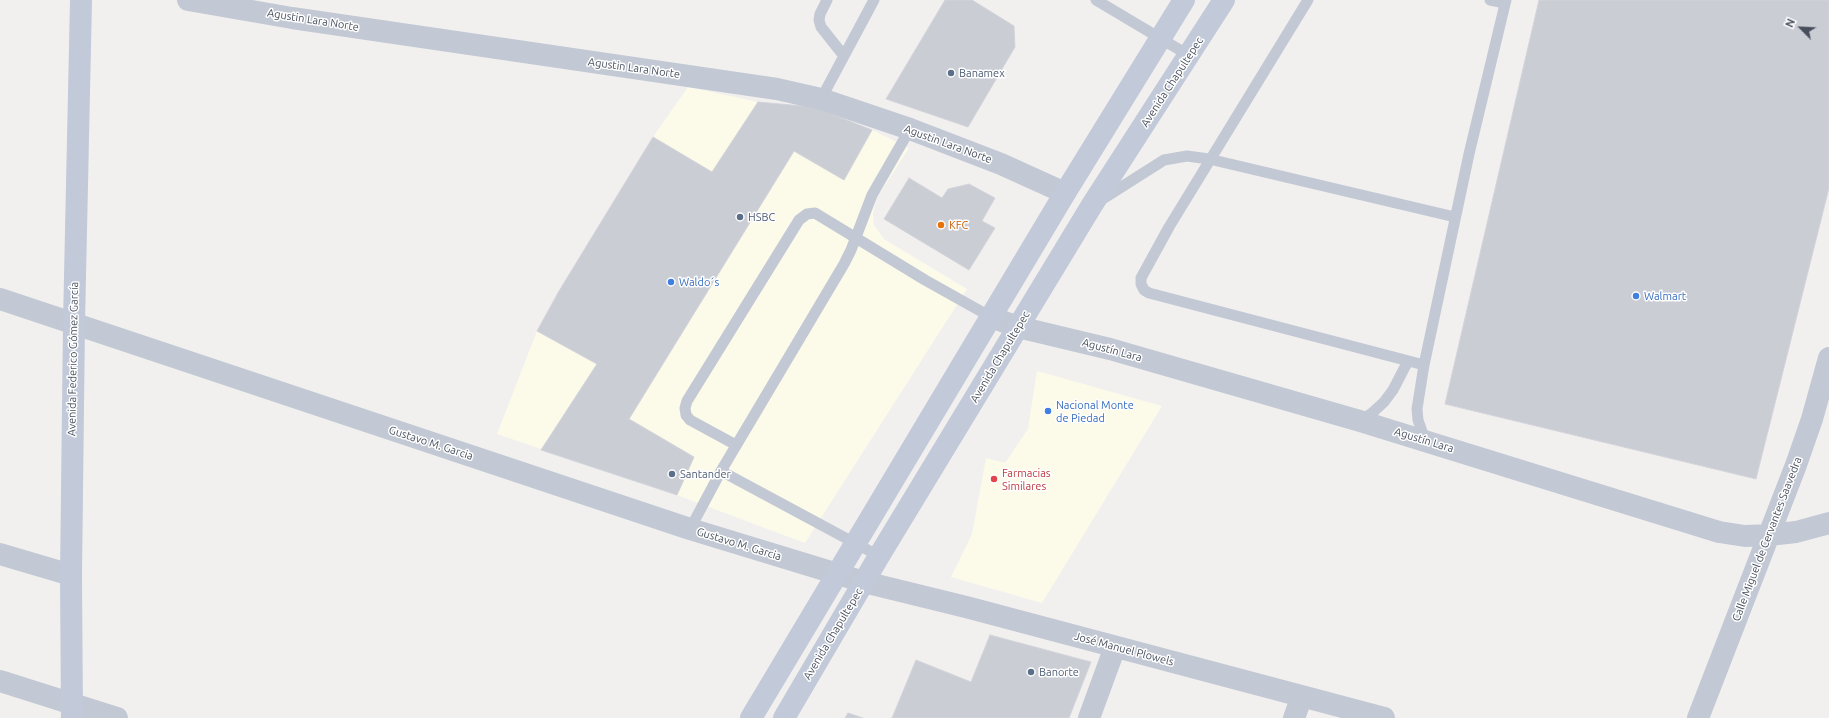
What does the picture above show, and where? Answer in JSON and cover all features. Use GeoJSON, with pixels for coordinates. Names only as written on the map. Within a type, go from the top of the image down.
{"type":"FeatureCollection","features":[{"type":"Feature","properties":{"kind":"main road","name":"Avenida Federico Gómez García"},"geometry":{"type":"LineString","coordinates":[[72,710],[71,576],[74,323],[81,0]]}},
{"type":"Feature","properties":{"kind":"main road"},"geometry":{"type":"LineString","coordinates":[[751,718],[1064,192],[1184,0]]}},
{"type":"Feature","properties":{"kind":"main road","name":"Avenida Chapultepec"},"geometry":{"type":"LineString","coordinates":[[784,718],[864,582],[1092,205],[1190,56],[1224,0]]}},
{"type":"Feature","properties":{"kind":"main road"},"geometry":{"type":"LineString","coordinates":[[1062,254],[1071,224],[1070,206],[1064,192]]}},
{"type":"Feature","properties":{"kind":"street","name":"Agustin Lara Norte"},"geometry":{"type":"LineString","coordinates":[[188,0],[292,9],[777,89],[821,99],[910,129],[1001,164],[1064,192]]}},
{"type":"Feature","properties":{"kind":"street","name":"Gustavo M. Garcia"},"geometry":{"type":"LineString","coordinates":[[0,299],[690,529],[864,582]]}},
{"type":"Feature","properties":{"kind":"street","name":"Agustín Lara"},"geometry":{"type":"LineString","coordinates":[[991,317],[1018,327],[1110,349],[1360,421],[1719,532],[1745,536],[1769,535],[1796,532],[1829,524]]}},
{"type":"Feature","properties":{"kind":"street","name":"Calle Miguel de Cervantes Saavedra"},"geometry":{"type":"LineString","coordinates":[[1698,718],[1812,419],[1829,358]]}},
{"type":"Feature","properties":{"kind":"street"},"geometry":{"type":"LineString","coordinates":[[0,554],[71,576]]}},
{"type":"Feature","properties":{"kind":"street","name":"José Manuel Plowels"},"geometry":{"type":"LineString","coordinates":[[864,582],[966,607],[1384,718]]}},
{"type":"Feature","properties":{"kind":"street"},"geometry":{"type":"LineString","coordinates":[[1089,718],[1115,647]]}},
{"type":"Feature","properties":{"kind":"street"},"geometry":{"type":"LineString","coordinates":[[0,681],[72,710],[117,718]]}},
{"type":"Feature","properties":{"kind":"street"},"geometry":{"type":"LineString","coordinates":[[1294,718],[1302,696]]}},
{"type":"Feature","properties":{"kind":"lane"},"geometry":{"type":"LineString","coordinates":[[827,0],[820,14],[819,20],[821,27],[844,56]]}},
{"type":"Feature","properties":{"kind":"lane"},"geometry":{"type":"LineString","coordinates":[[821,99],[874,0]]}},
{"type":"Feature","properties":{"kind":"lane"},"geometry":{"type":"LineString","coordinates":[[1096,0],[1190,56]]}},
{"type":"Feature","properties":{"kind":"lane"},"geometry":{"type":"LineString","coordinates":[[1308,0],[1209,159],[1169,227],[1141,278],[1141,284],[1144,290],[1149,293],[1424,365]]}},
{"type":"Feature","properties":{"kind":"lane"},"geometry":{"type":"LineString","coordinates":[[1425,441],[1418,420],[1424,365],[1455,217],[1505,2],[1490,0]]}},
{"type":"Feature","properties":{"kind":"lane"},"geometry":{"type":"LineString","coordinates":[[690,529],[721,470],[844,264],[856,238],[872,195],[910,129]]}},
{"type":"Feature","properties":{"kind":"lane"},"geometry":{"type":"LineString","coordinates":[[1092,205],[1164,160],[1187,156],[1209,159],[1455,217]]}},
{"type":"Feature","properties":{"kind":"lane"},"geometry":{"type":"LineString","coordinates":[[736,446],[690,420],[686,415],[686,401],[799,220],[807,214],[816,213],[925,280],[991,317]]}},
{"type":"Feature","properties":{"kind":"lane"},"geometry":{"type":"LineString","coordinates":[[1360,421],[1384,402],[1408,361]]}},
{"type":"Feature","properties":{"kind":"lane"},"geometry":{"type":"LineString","coordinates":[[721,470],[880,556]]}},
{"type":"Feature","properties":{"kind":"shaded area"},"geometry":{"type":"Polygon","coordinates":[[[688,87],[758,102],[814,107],[872,130],[909,148],[876,199],[873,214],[874,225],[884,239],[967,289],[805,543],[677,495],[497,434],[537,331],[559,291],[653,137],[688,87]]]}},
{"type":"Feature","properties":{"kind":"shaded area"},"geometry":{"type":"Polygon","coordinates":[[[1037,371],[1162,406],[1042,603],[951,577],[972,534],[986,458],[1005,463],[1028,429],[1037,371]]]}},
{"type":"Feature","properties":{"kind":"building","name":"Banamex"},"geometry":{"type":"Polygon","coordinates":[[[945,0],[972,0],[1014,26],[1015,47],[968,127],[886,99],[945,0]]]}},
{"type":"Feature","properties":{"kind":"building","name":"Walmart"},"geometry":{"type":"Polygon","coordinates":[[[1539,0],[1829,0],[1829,188],[1756,479],[1445,404],[1539,0]]]}},
{"type":"Feature","properties":{"kind":"building"},"geometry":{"type":"Polygon","coordinates":[[[758,102],[814,107],[872,130],[844,180],[794,151],[629,419],[694,457],[677,495],[541,450],[597,364],[537,331],[559,291],[653,137],[712,172],[758,102]]]}},
{"type":"Feature","properties":{"kind":"building","name":"KFC"},"geometry":{"type":"Polygon","coordinates":[[[909,178],[942,198],[948,189],[969,184],[995,198],[982,221],[995,228],[969,270],[884,219],[909,178]]]}},
{"type":"Feature","properties":{"kind":"building","name":"Banorte"},"geometry":{"type":"Polygon","coordinates":[[[990,635],[1091,662],[1069,718],[892,718],[916,660],[971,682],[990,635]]]}},
{"type":"Feature","properties":{"kind":"building"},"geometry":{"type":"Polygon","coordinates":[[[848,713],[863,718],[845,718],[848,713]]]}},
{"type":"Feature","properties":{"kind":"place","name":"Banamex"},"geometry":{"type":"Point","coordinates":[951,73]}},
{"type":"Feature","properties":{"kind":"place","name":"HSBC"},"geometry":{"type":"Point","coordinates":[740,217]}},
{"type":"Feature","properties":{"kind":"place","name":"KFC"},"geometry":{"type":"Point","coordinates":[941,225]}},
{"type":"Feature","properties":{"kind":"place","name":"Waldo´s"},"geometry":{"type":"Point","coordinates":[671,282]}},
{"type":"Feature","properties":{"kind":"place","name":"Walmart"},"geometry":{"type":"Point","coordinates":[1636,296]}},
{"type":"Feature","properties":{"kind":"place","name":"Nacional Monte de Piedad"},"geometry":{"type":"Point","coordinates":[1048,411]}},
{"type":"Feature","properties":{"kind":"place","name":"Santander"},"geometry":{"type":"Point","coordinates":[672,474]}},
{"type":"Feature","properties":{"kind":"place","name":"Farmacias Similares"},"geometry":{"type":"Point","coordinates":[994,479]}},
{"type":"Feature","properties":{"kind":"place","name":"Banorte"},"geometry":{"type":"Point","coordinates":[1031,672]}}]}
